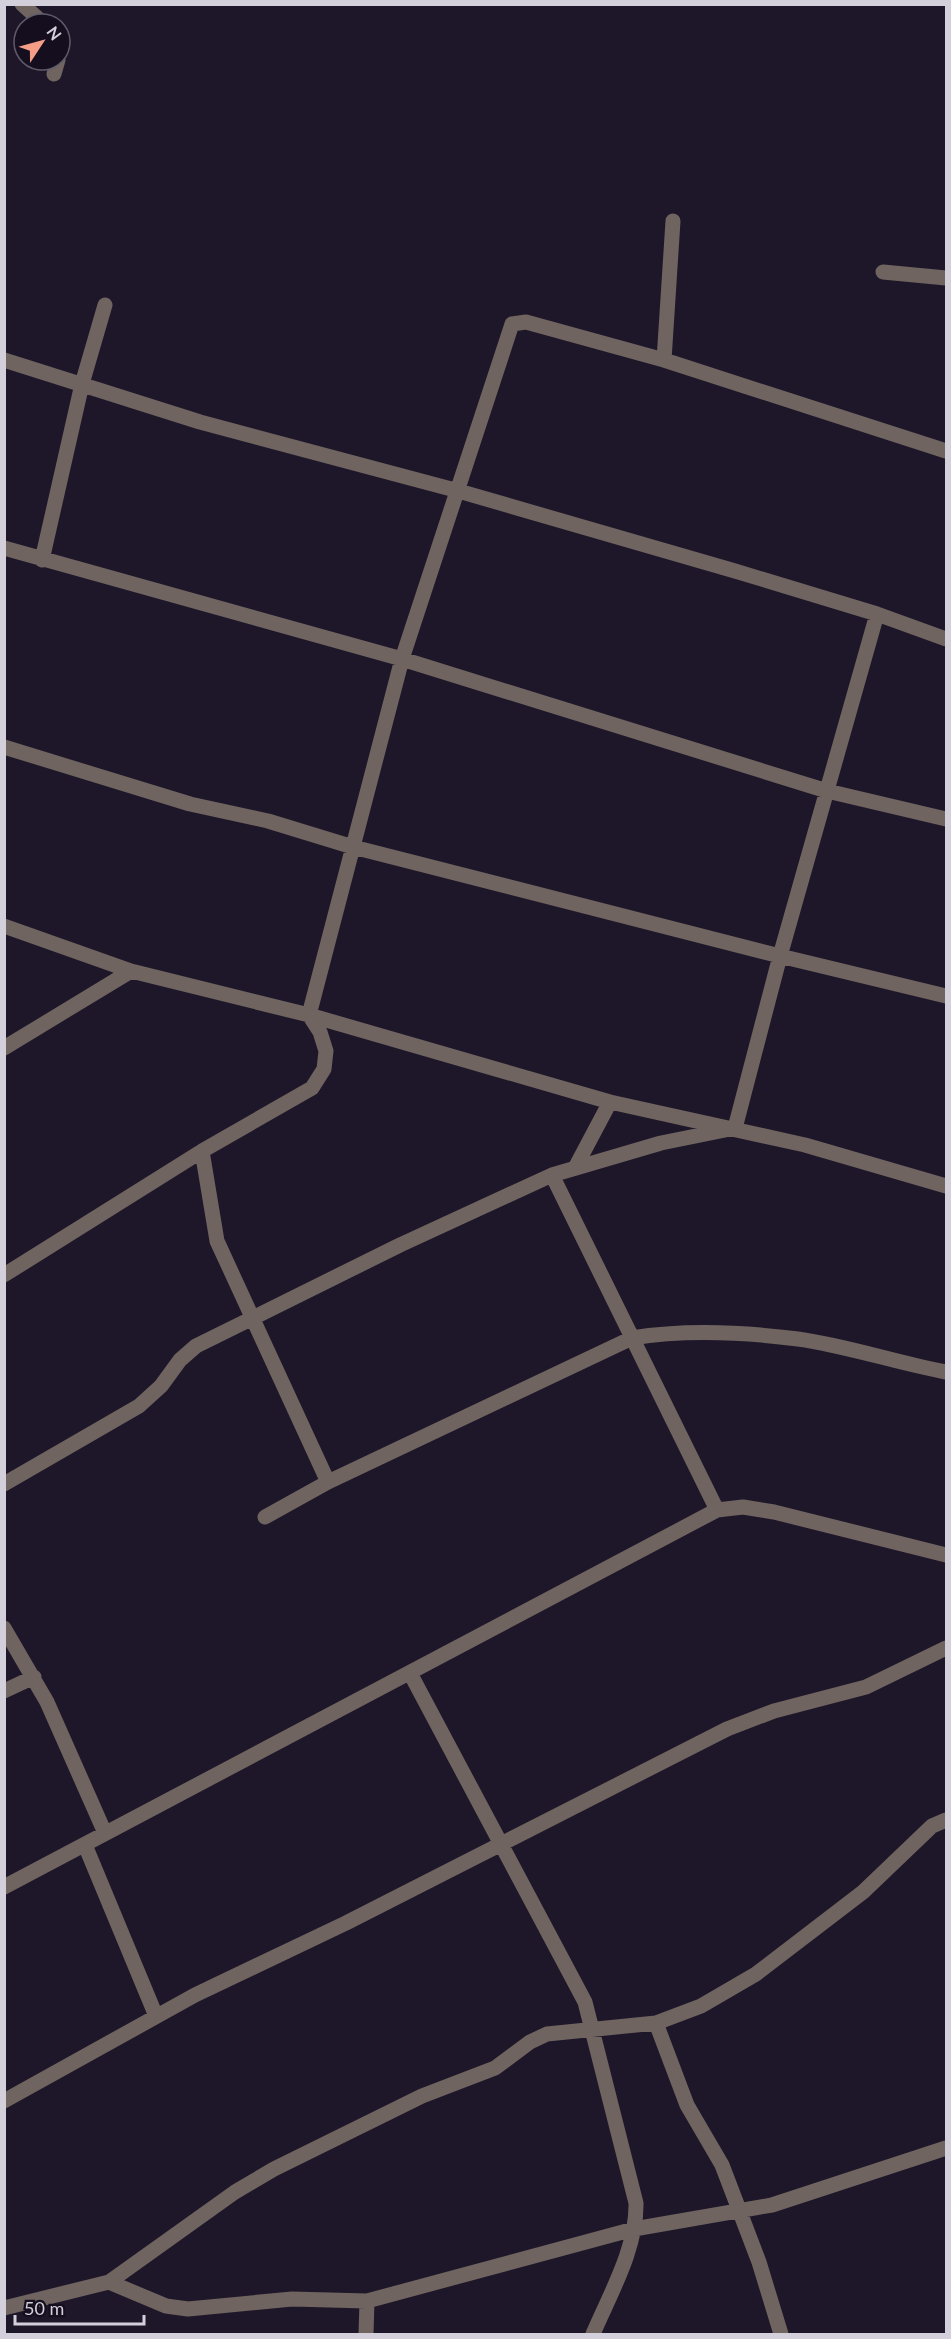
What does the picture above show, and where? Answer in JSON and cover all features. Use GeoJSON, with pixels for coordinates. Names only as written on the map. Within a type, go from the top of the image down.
{"type":"FeatureCollection","features":[{"type":"Feature","properties":{"kind":"street"},"geometry":{"type":"LineString","coordinates":[[664,360],[673,221]]}},
{"type":"Feature","properties":{"kind":"street"},"geometry":{"type":"LineString","coordinates":[[883,272],[946,278]]}},
{"type":"Feature","properties":{"kind":"street"},"geometry":{"type":"LineString","coordinates":[[42,560],[82,384],[105,305]]}},
{"type":"Feature","properties":{"kind":"street"},"geometry":{"type":"LineString","coordinates":[[4,1275],[202,1151],[312,1088],[324,1070],[326,1051],[320,1032],[309,1015],[402,659],[455,490],[512,324],[526,322],[664,360],[946,451]]}},
{"type":"Feature","properties":{"kind":"street"},"geometry":{"type":"LineString","coordinates":[[4,360],[200,422],[455,490],[877,614],[946,639]]}},
{"type":"Feature","properties":{"kind":"street"},"geometry":{"type":"LineString","coordinates":[[4,548],[402,659],[827,791],[946,819]]}},
{"type":"Feature","properties":{"kind":"street"},"geometry":{"type":"LineString","coordinates":[[735,1128],[780,956],[877,614]]}},
{"type":"Feature","properties":{"kind":"street"},"geometry":{"type":"LineString","coordinates":[[4,747],[190,804],[268,821],[353,847],[946,996]]}},
{"type":"Feature","properties":{"kind":"street"},"geometry":{"type":"LineString","coordinates":[[4,926],[131,971],[309,1015],[610,1102],[805,1145],[946,1186]]}},
{"type":"Feature","properties":{"kind":"street"},"geometry":{"type":"LineString","coordinates":[[4,1048],[131,971]]}},
{"type":"Feature","properties":{"kind":"street"},"geometry":{"type":"LineString","coordinates":[[575,1168],[610,1102]]}},
{"type":"Feature","properties":{"kind":"street"},"geometry":{"type":"LineString","coordinates":[[4,1484],[139,1406],[161,1386],[180,1360],[196,1346],[400,1245],[552,1175],[661,1143],[735,1128]]}},
{"type":"Feature","properties":{"kind":"street"},"geometry":{"type":"LineString","coordinates":[[202,1151],[217,1241],[328,1482]]}},
{"type":"Feature","properties":{"kind":"street"},"geometry":{"type":"LineString","coordinates":[[552,1175],[717,1510]]}},
{"type":"Feature","properties":{"kind":"street"},"geometry":{"type":"LineString","coordinates":[[265,1517],[328,1482],[632,1338],[656,1334],[720,1331],[800,1340],[946,1372]]}},
{"type":"Feature","properties":{"kind":"street"},"geometry":{"type":"LineString","coordinates":[[4,1887],[717,1510],[743,1507],[774,1512],[946,1555]]}},
{"type":"Feature","properties":{"kind":"street"},"geometry":{"type":"LineString","coordinates":[[4,1628],[34,1677],[105,1833]]}},
{"type":"Feature","properties":{"kind":"street"},"geometry":{"type":"LineString","coordinates":[[4,2101],[156,2016],[346,1923],[727,1728],[774,1711],[866,1687],[946,1648]]}},
{"type":"Feature","properties":{"kind":"street"},"geometry":{"type":"LineString","coordinates":[[410,1673],[568,1968],[594,2028],[636,2203],[634,2229],[593,2334]]}},
{"type":"Feature","properties":{"kind":"street"},"geometry":{"type":"LineString","coordinates":[[4,1691],[34,1677]]}},
{"type":"Feature","properties":{"kind":"street"},"geometry":{"type":"LineString","coordinates":[[4,2308],[109,2282],[218,2204],[274,2169],[422,2096],[495,2068],[547,2034],[656,2023],[701,2006],[756,1974],[863,1892],[932,1826],[946,1820]]}},
{"type":"Feature","properties":{"kind":"street"},"geometry":{"type":"LineString","coordinates":[[85,1845],[156,2016]]}},
{"type":"Feature","properties":{"kind":"street"},"geometry":{"type":"LineString","coordinates":[[656,2023],[687,2105],[722,2165],[759,2262],[781,2334]]}},
{"type":"Feature","properties":{"kind":"street"},"geometry":{"type":"LineString","coordinates":[[109,2282],[166,2306],[188,2309],[292,2299],[367,2301],[634,2229],[772,2205],[946,2148]]}},
{"type":"Feature","properties":{"kind":"street"},"geometry":{"type":"LineString","coordinates":[[366,2334],[367,2301]]}}]}
